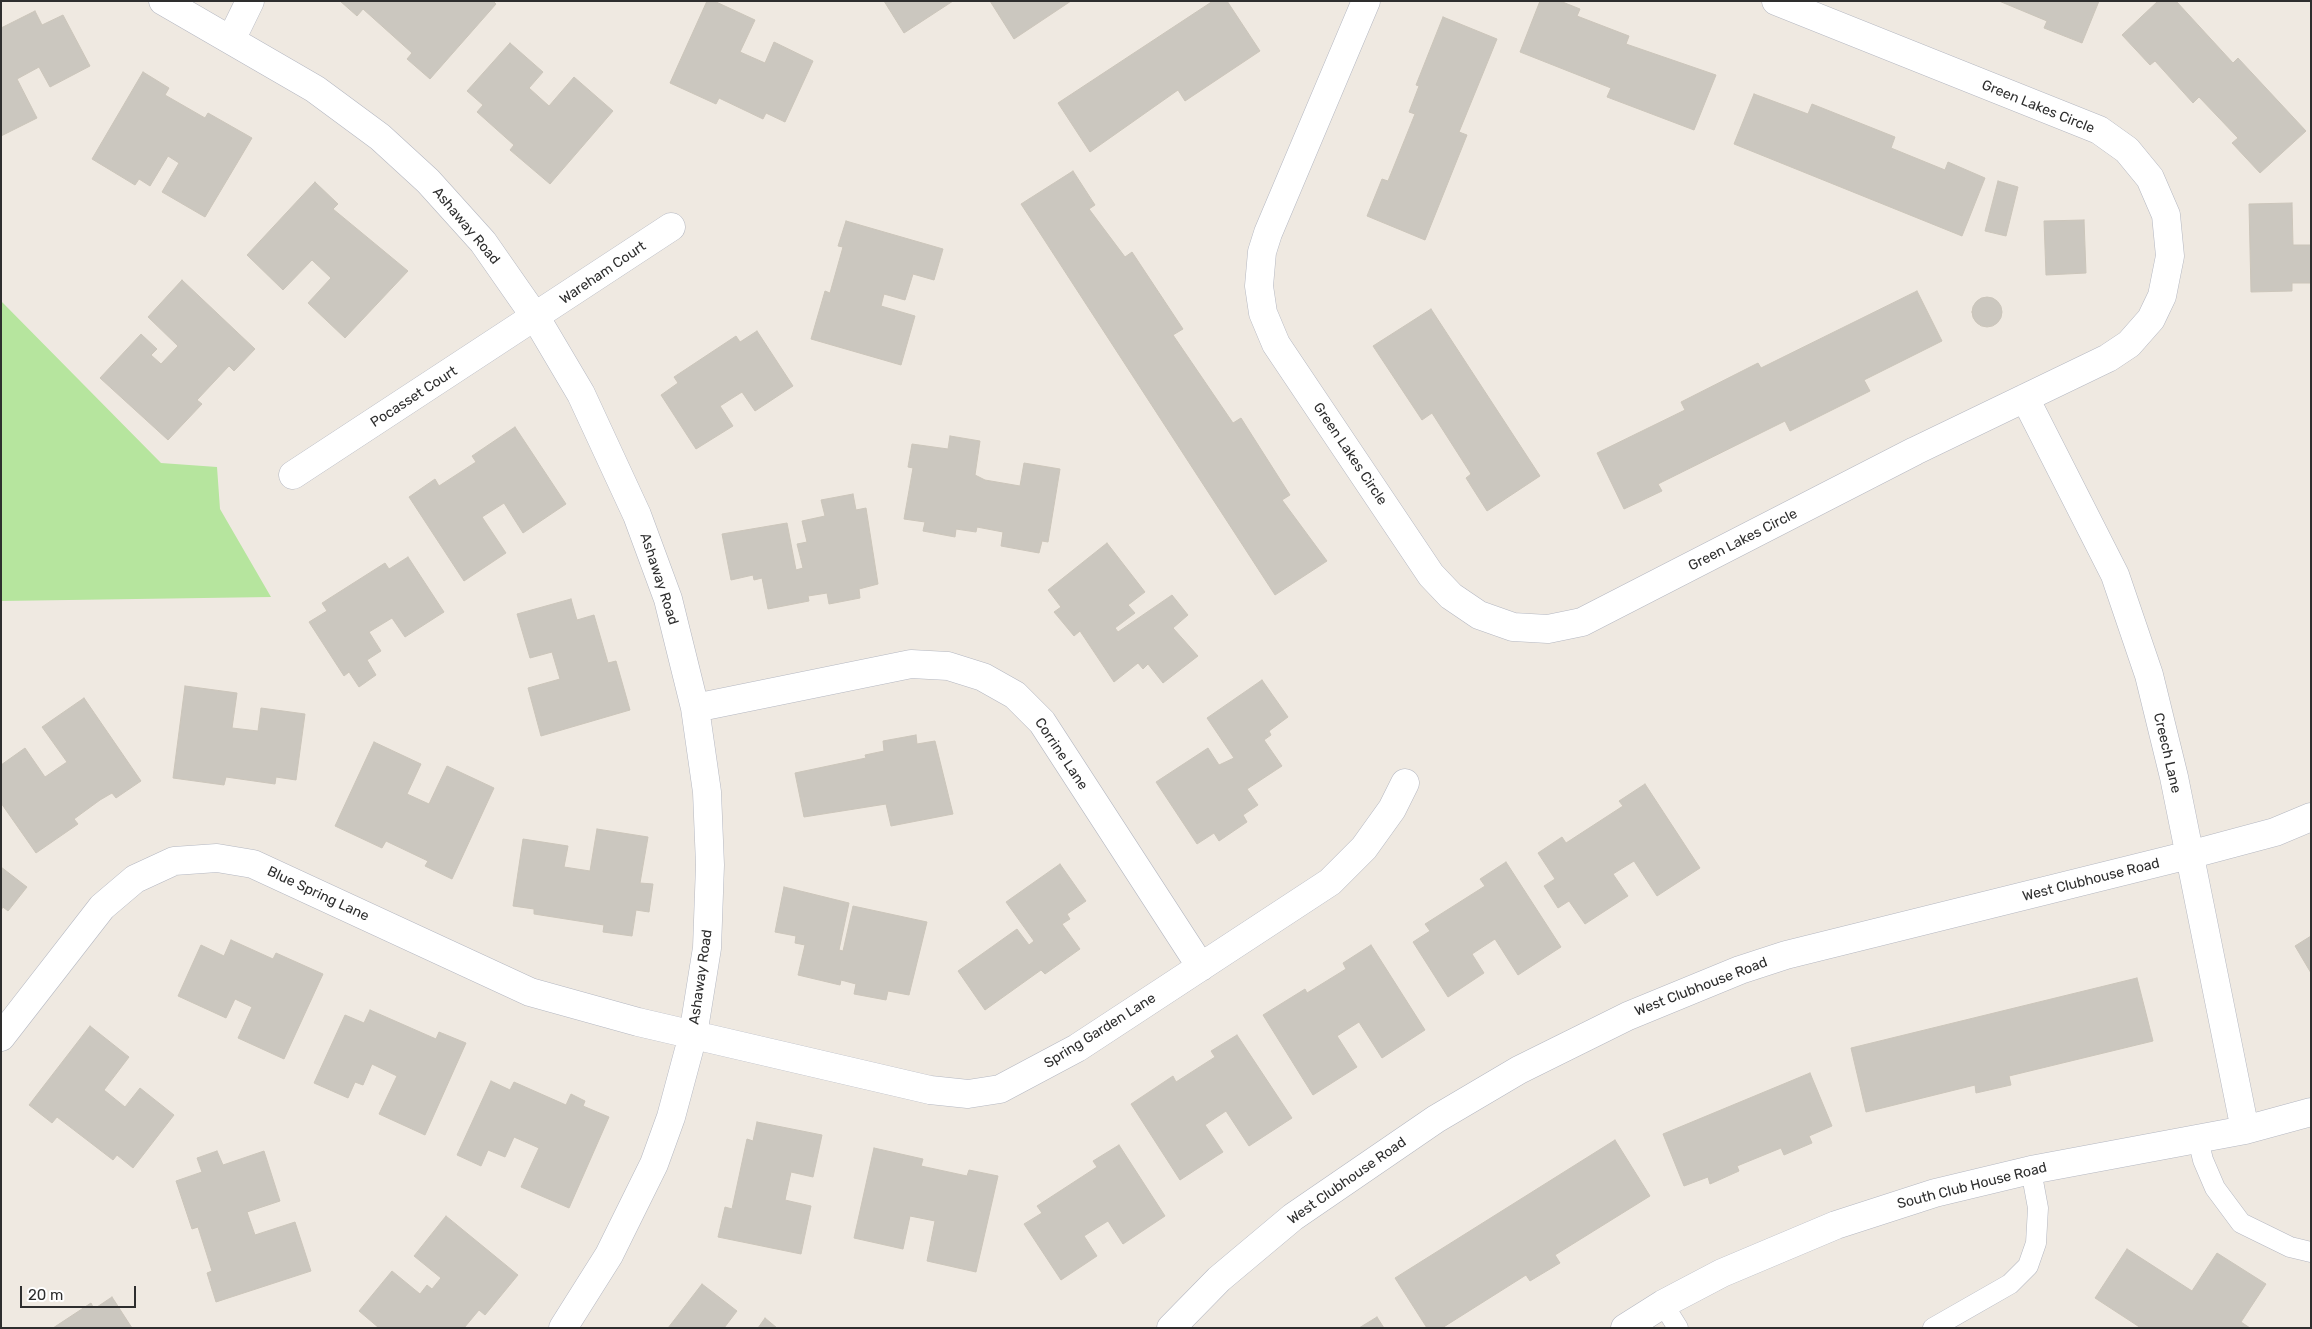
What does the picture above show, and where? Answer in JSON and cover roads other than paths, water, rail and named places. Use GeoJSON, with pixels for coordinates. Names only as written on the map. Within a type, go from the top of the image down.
{"type":"FeatureCollection","features":[{"type":"Feature","properties":{"kind":"street","name":"Ashaway Road"},"geometry":{"type":"LineString","coordinates":[[163,1],[315,88],[380,137],[428,181],[483,242],[536,318],[581,394],[637,515],[668,599],[696,708],[707,792],[710,865],[707,948],[693,1035],[671,1116],[654,1164],[610,1254],[562,1328]]}},
{"type":"Feature","properties":{"kind":"street"},"geometry":{"type":"LineString","coordinates":[[231,40],[250,1]]}},
{"type":"Feature","properties":{"kind":"street","name":"Green Lakes Circle"},"geometry":{"type":"LineString","coordinates":[[1366,1],[1268,233],[1262,252],[1259,286],[1263,313],[1276,344],[1432,575],[1451,596],[1480,616],[1513,626],[1548,629],[1582,622],[1915,451],[2108,358],[2129,344],[2151,319],[2162,296],[2170,256],[2166,215],[2150,178],[2127,150],[2099,130],[1776,1]]}},
{"type":"Feature","properties":{"kind":"street","name":"Wareham Court"},"geometry":{"type":"LineString","coordinates":[[536,318],[671,228]]}},
{"type":"Feature","properties":{"kind":"street","name":"Pocasset Court"},"geometry":{"type":"LineString","coordinates":[[293,475],[536,318]]}},
{"type":"Feature","properties":{"kind":"street","name":"Creech Lane"},"geometry":{"type":"LineString","coordinates":[[2025,398],[2115,575],[2149,675],[2174,778],[2245,1130]]}},
{"type":"Feature","properties":{"kind":"street","name":"Corrine Lane"},"geometry":{"type":"LineString","coordinates":[[696,708],[911,664],[948,666],[983,677],[1015,695],[1042,722],[1201,967]]}},
{"type":"Feature","properties":{"kind":"street","name":"Spring Garden Lane"},"geometry":{"type":"LineString","coordinates":[[693,1035],[930,1090],[968,1094],[1000,1089],[1078,1048],[1330,882],[1364,848],[1392,809],[1405,783]]}},
{"type":"Feature","properties":{"kind":"street","name":"West Clubhouse Road"},"geometry":{"type":"LineString","coordinates":[[1171,1328],[1219,1279],[1293,1218],[1436,1119],[1519,1070],[1628,1016],[1740,970],[1786,955],[2189,855],[2275,832],[2311,816]]}},
{"type":"Feature","properties":{"kind":"street","name":"Blue Spring Lane"},"geometry":{"type":"LineString","coordinates":[[1,1037],[102,907],[135,879],[174,862],[218,858],[253,864],[530,992],[693,1035]]}},
{"type":"Feature","properties":{"kind":"street","name":"South Club House Road"},"geometry":{"type":"LineString","coordinates":[[1625,1328],[1663,1304],[1722,1273],[1836,1225],[1934,1193],[2031,1170],[2245,1130],[2311,1112]]}},
{"type":"Feature","properties":{"kind":"lane"},"geometry":{"type":"LineString","coordinates":[[2198,1139],[2203,1160],[2214,1188],[2241,1223],[2290,1247],[2311,1252]]}},
{"type":"Feature","properties":{"kind":"lane"},"geometry":{"type":"LineString","coordinates":[[1933,1328],[2010,1284],[2028,1266],[2036,1243],[2038,1208],[2031,1170]]}},
{"type":"Feature","properties":{"kind":"lane"},"geometry":{"type":"LineString","coordinates":[[1663,1304],[1678,1328]]}}]}
